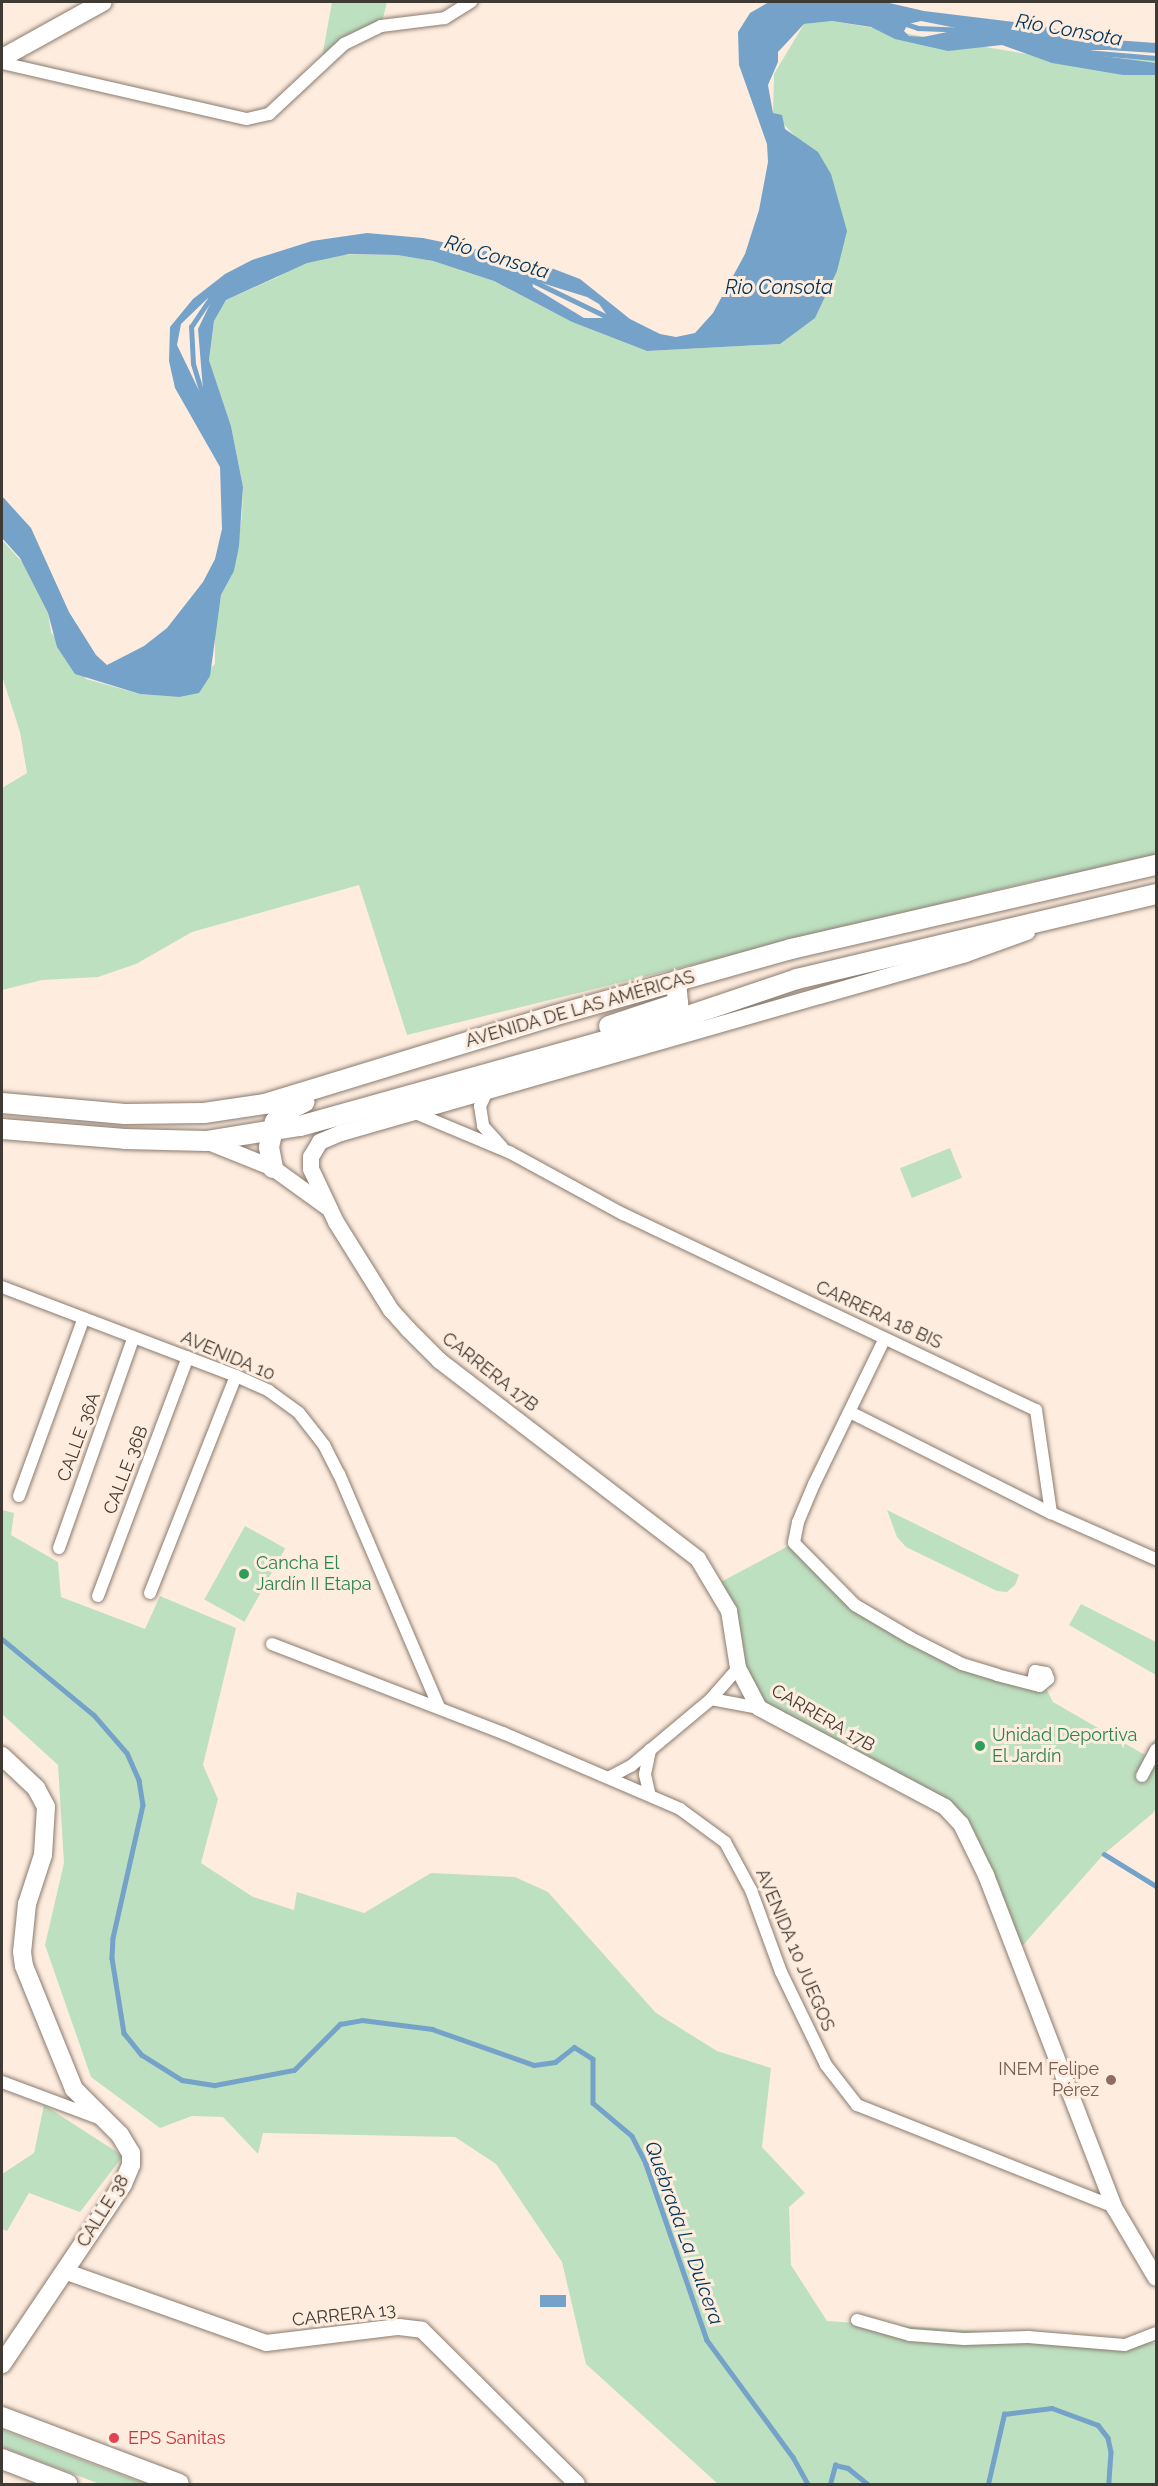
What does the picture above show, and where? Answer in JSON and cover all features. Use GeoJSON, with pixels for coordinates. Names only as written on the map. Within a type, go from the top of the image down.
{"type":"FeatureCollection","features":[{"type":"Feature","properties":{"kind":"main road"},"geometry":{"type":"LineString","coordinates":[[2,58],[102,2]]}},
{"type":"Feature","properties":{"kind":"main road","name":"AVENIDA DE LAS AMÉRICAS"},"geometry":{"type":"LineString","coordinates":[[2,1104],[125,1114],[204,1113],[265,1104],[676,981],[893,924],[1156,865]]}},
{"type":"Feature","properties":{"kind":"main road","name":"AVENIDA DE LAS AMÉRICAS"},"geometry":{"type":"LineString","coordinates":[[2,1129],[125,1139],[206,1141],[271,1131],[382,1104],[661,1025],[797,979],[1156,894]]}},
{"type":"Feature","properties":{"kind":"main road"},"geometry":{"type":"LineString","coordinates":[[504,1068],[561,1041],[670,1007],[680,996],[676,981]]}},
{"type":"Feature","properties":{"kind":"main road"},"geometry":{"type":"LineString","coordinates":[[273,1168],[269,1147],[271,1131],[278,1117],[292,1107],[352,1087],[372,1072]]}},
{"type":"Feature","properties":{"kind":"main road","name":"CALLE 38"},"geometry":{"type":"LineString","coordinates":[[2,1756],[36,1788],[46,1807],[43,1855],[27,1904],[21,1952],[47,2027],[74,2089],[105,2120],[131,2153],[131,2165],[123,2184],[2,2364]]}},
{"type":"Feature","properties":{"kind":"main road"},"geometry":{"type":"LineString","coordinates":[[2,2417],[179,2484]]}},
{"type":"Feature","properties":{"kind":"main road"},"geometry":{"type":"LineString","coordinates":[[2,2459],[44,2480],[67,2484]]}},
{"type":"Feature","properties":{"kind":"street"},"geometry":{"type":"LineString","coordinates":[[2,63],[247,119],[269,114],[344,44],[381,26],[445,18],[471,2]]}},
{"type":"Feature","properties":{"kind":"street","name":"CARRERA 18 BIS"},"geometry":{"type":"LineString","coordinates":[[414,1112],[966,954],[1066,916]]}},
{"type":"Feature","properties":{"kind":"street","name":"CARRERA 18 BIS"},"geometry":{"type":"LineString","coordinates":[[504,1068],[486,1092],[480,1106],[483,1125],[511,1153]]}},
{"type":"Feature","properties":{"kind":"street","name":"CARRERA 18 BIS"},"geometry":{"type":"LineString","coordinates":[[382,1104],[414,1112],[511,1153],[623,1214],[884,1341],[1036,1410],[1052,1513]]}},
{"type":"Feature","properties":{"kind":"street","name":"CARRERA 17B"},"geometry":{"type":"LineString","coordinates":[[414,1112],[320,1142],[311,1157],[311,1169],[327,1208],[391,1310],[440,1361],[699,1559],[729,1611],[738,1668],[759,1708],[945,1807],[961,1824],[986,1875],[1114,2207],[1156,2278]]}},
{"type":"Feature","properties":{"kind":"street","name":"CARRERA 17B"},"geometry":{"type":"LineString","coordinates":[[206,1141],[273,1168],[327,1208]]}},
{"type":"Feature","properties":{"kind":"street","name":"AVENIDA 10"},"geometry":{"type":"LineString","coordinates":[[2,1287],[83,1320],[236,1376],[269,1391],[299,1413],[324,1445],[439,1707]]}},
{"type":"Feature","properties":{"kind":"street"},"geometry":{"type":"LineString","coordinates":[[19,1496],[83,1320]]}},
{"type":"Feature","properties":{"kind":"street","name":"CALLE 36A"},"geometry":{"type":"LineString","coordinates":[[59,1548],[133,1339]]}},
{"type":"Feature","properties":{"kind":"street"},"geometry":{"type":"LineString","coordinates":[[884,1341],[814,1484],[794,1543],[855,1605],[911,1638],[962,1664],[1033,1681]]}},
{"type":"Feature","properties":{"kind":"street","name":"CALLE 36B"},"geometry":{"type":"LineString","coordinates":[[98,1596],[188,1357]]}},
{"type":"Feature","properties":{"kind":"street"},"geometry":{"type":"LineString","coordinates":[[150,1593],[236,1376]]}},
{"type":"Feature","properties":{"kind":"street"},"geometry":{"type":"LineString","coordinates":[[850,1412],[1052,1513],[1156,1559]]}},
{"type":"Feature","properties":{"kind":"street","name":"AVENIDA 10 JUEGOS"},"geometry":{"type":"LineString","coordinates":[[272,1644],[439,1707],[649,1792],[680,1809],[725,1842],[751,1890],[781,1972],[826,2065],[857,2105],[1114,2207]]}},
{"type":"Feature","properties":{"kind":"street"},"geometry":{"type":"LineString","coordinates":[[610,1777],[650,1750],[711,1699],[738,1668]]}},
{"type":"Feature","properties":{"kind":"street"},"geometry":{"type":"LineString","coordinates":[[711,1699],[759,1708]]}},
{"type":"Feature","properties":{"kind":"street"},"geometry":{"type":"LineString","coordinates":[[649,1792],[645,1774],[650,1750]]}},
{"type":"Feature","properties":{"kind":"street"},"geometry":{"type":"LineString","coordinates":[[1142,1776],[1156,1750]]}},
{"type":"Feature","properties":{"kind":"street"},"geometry":{"type":"LineString","coordinates":[[2,2082],[105,2120]]}},
{"type":"Feature","properties":{"kind":"street","name":"CARRERA 13"},"geometry":{"type":"LineString","coordinates":[[64,2271],[266,2343],[399,2327],[422,2330],[577,2484]]}},
{"type":"Feature","properties":{"kind":"street"},"geometry":{"type":"LineString","coordinates":[[857,2320],[910,2334],[964,2339],[1028,2337],[1125,2345],[1156,2333]]}},
{"type":"Feature","properties":{"kind":"green space"},"geometry":{"type":"Polygon","coordinates":[[[332,2],[387,2],[381,26],[321,63],[332,2]]]}},
{"type":"Feature","properties":{"kind":"green space"},"geometry":{"type":"Polygon","coordinates":[[[832,21],[1027,54],[1156,60],[1156,860],[1029,882],[407,1035],[359,885],[192,932],[136,964],[98,977],[42,980],[2,990],[2,788],[27,773],[20,732],[2,676],[2,540],[23,563],[48,613],[51,632],[86,679],[140,694],[179,697],[215,664],[215,632],[221,595],[234,571],[242,515],[243,487],[231,426],[209,360],[214,321],[226,300],[278,277],[315,254],[397,255],[433,261],[494,281],[572,322],[647,351],[780,344],[831,174],[773,113],[774,74],[804,24],[832,21]]]}},
{"type":"Feature","properties":{"kind":"green space"},"geometry":{"type":"Polygon","coordinates":[[[950,1148],[962,1178],[912,1198],[900,1168],[950,1148]]]}},
{"type":"Feature","properties":{"kind":"green space"},"geometry":{"type":"Polygon","coordinates":[[[2,1510],[14,1513],[11,1535],[58,1562],[61,1597],[145,1629],[160,1596],[236,1628],[203,1765],[218,1799],[201,1863],[253,1897],[294,1910],[297,1892],[364,1913],[431,1873],[515,1877],[548,1892],[656,2013],[717,2051],[771,2068],[762,2147],[805,2193],[789,2207],[791,2265],[827,2321],[1156,2343],[1156,2484],[718,2484],[586,2364],[562,2262],[496,2164],[455,2137],[263,2133],[258,2154],[223,2117],[192,2116],[160,2128],[91,2077],[45,1945],[64,1863],[58,1765],[2,1714],[2,1510]]]}},
{"type":"Feature","properties":{"kind":"green space"},"geometry":{"type":"Polygon","coordinates":[[[887,1510],[1019,1575],[1015,1585],[1007,1592],[997,1591],[906,1547],[897,1537],[887,1510]]]}},
{"type":"Feature","properties":{"kind":"green space","name":"Cancha El Jardín II Etapa"},"geometry":{"type":"Polygon","coordinates":[[[245,1526],[285,1548],[245,1622],[204,1599],[245,1526]]]}},
{"type":"Feature","properties":{"kind":"green space","name":"Unidad Deportiva El Jardín"},"geometry":{"type":"Polygon","coordinates":[[[794,1543],[855,1605],[962,1664],[1044,1684],[1053,1702],[1145,1755],[1156,1737],[1156,1808],[1153,1813],[1104,1854],[1015,1954],[961,1824],[759,1708],[717,1584],[794,1543]]]}},
{"type":"Feature","properties":{"kind":"green space"},"geometry":{"type":"Polygon","coordinates":[[[1081,1604],[1156,1642],[1156,1675],[1069,1625],[1081,1604]]]}},
{"type":"Feature","properties":{"kind":"green space"},"geometry":{"type":"Polygon","coordinates":[[[44,2105],[123,2156],[80,2212],[29,2193],[7,2231],[2,2229],[2,2174],[34,2153],[44,2105]]]}},
{"type":"Feature","properties":{"kind":"green space"},"geometry":{"type":"Polygon","coordinates":[[[2,2430],[145,2484],[100,2484],[2,2447],[2,2430]]]}},
{"type":"Feature","properties":{"kind":"water","name":"Rio Consota"},"geometry":{"type":"Polygon","coordinates":[[[769,2],[885,2],[924,11],[1038,25],[1100,39],[1156,43],[1156,53],[1092,50],[1088,54],[1156,63],[1156,75],[1123,75],[1052,63],[1002,45],[948,51],[895,39],[871,27],[832,21],[804,24],[778,52],[778,62],[768,85],[773,113],[782,115],[785,129],[818,152],[831,174],[847,231],[837,271],[815,318],[780,344],[647,351],[572,322],[494,281],[433,261],[397,255],[349,254],[307,263],[226,300],[214,321],[209,360],[231,426],[243,487],[239,546],[234,571],[221,595],[210,676],[199,693],[179,697],[140,694],[75,674],[57,647],[48,613],[20,558],[2,538],[2,496],[31,528],[69,612],[96,655],[107,665],[144,646],[167,628],[203,582],[215,559],[222,529],[220,467],[175,388],[169,361],[170,327],[193,299],[225,274],[252,260],[312,241],[367,233],[423,238],[533,261],[580,279],[630,319],[660,334],[676,337],[695,333],[713,313],[745,254],[759,210],[768,162],[767,144],[739,65],[738,32],[750,13],[769,2]],[[921,21],[908,24],[904,31],[909,36],[923,37],[962,29],[961,29],[921,21]],[[532,280],[533,287],[584,318],[609,318],[599,304],[587,297],[532,280]],[[208,298],[181,324],[177,345],[204,401],[198,329],[211,302],[208,298]]]}},
{"type":"Feature","properties":{"kind":"water"},"geometry":{"type":"Polygon","coordinates":[[[540,2295],[566,2295],[566,2307],[540,2307],[540,2295]]]}},
{"type":"Feature","properties":{"kind":"waterway","name":"Río Consota"},"geometry":{"type":"LineString","coordinates":[[903,23],[918,28],[968,30]]}},
{"type":"Feature","properties":{"kind":"waterway","name":"Río Consota"},"geometry":{"type":"LineString","coordinates":[[1086,52],[1156,58]]}},
{"type":"Feature","properties":{"kind":"waterway","name":"Río Consota"},"geometry":{"type":"LineString","coordinates":[[527,278],[614,320]]}},
{"type":"Feature","properties":{"kind":"waterway","name":"Río Consota"},"geometry":{"type":"LineString","coordinates":[[206,407],[193,364],[191,327],[212,296]]}},
{"type":"Feature","properties":{"kind":"waterway","name":"Quebrada La Dulcera"},"geometry":{"type":"LineString","coordinates":[[2,1639],[94,1715],[127,1753],[139,1780],[143,1805],[113,1938],[112,1958],[124,2033],[142,2055],[182,2080],[215,2085],[294,2070],[340,2024],[362,2020],[432,2029],[534,2065],[555,2062],[574,2047],[593,2059],[593,2103],[632,2136],[646,2164],[707,2340],[793,2457],[808,2484]]}},
{"type":"Feature","properties":{"kind":"waterway"},"geometry":{"type":"LineString","coordinates":[[1104,1854],[1156,1886]]}},
{"type":"Feature","properties":{"kind":"waterway","name":"Quebrada La Dulcera"},"geometry":{"type":"LineString","coordinates":[[988,2484],[1004,2414],[1052,2408],[1098,2425],[1108,2438],[1111,2452],[1109,2484]]}},
{"type":"Feature","properties":{"kind":"waterway","name":"Quebrada La Dulcera"},"geometry":{"type":"LineString","coordinates":[[830,2484],[835,2465],[848,2468],[868,2484]]}},
{"type":"Feature","properties":{"kind":"place","name":"Cancha El Jardín II Etapa"},"geometry":{"type":"Point","coordinates":[244,1574]}},
{"type":"Feature","properties":{"kind":"place","name":"Unidad Deportiva El Jardín"},"geometry":{"type":"Point","coordinates":[980,1746]}},
{"type":"Feature","properties":{"kind":"place","name":"INEM Felipe Pérez"},"geometry":{"type":"Point","coordinates":[1111,2080]}},
{"type":"Feature","properties":{"kind":"place","name":"EPS Sanitas"},"geometry":{"type":"Point","coordinates":[114,2438]}}]}
